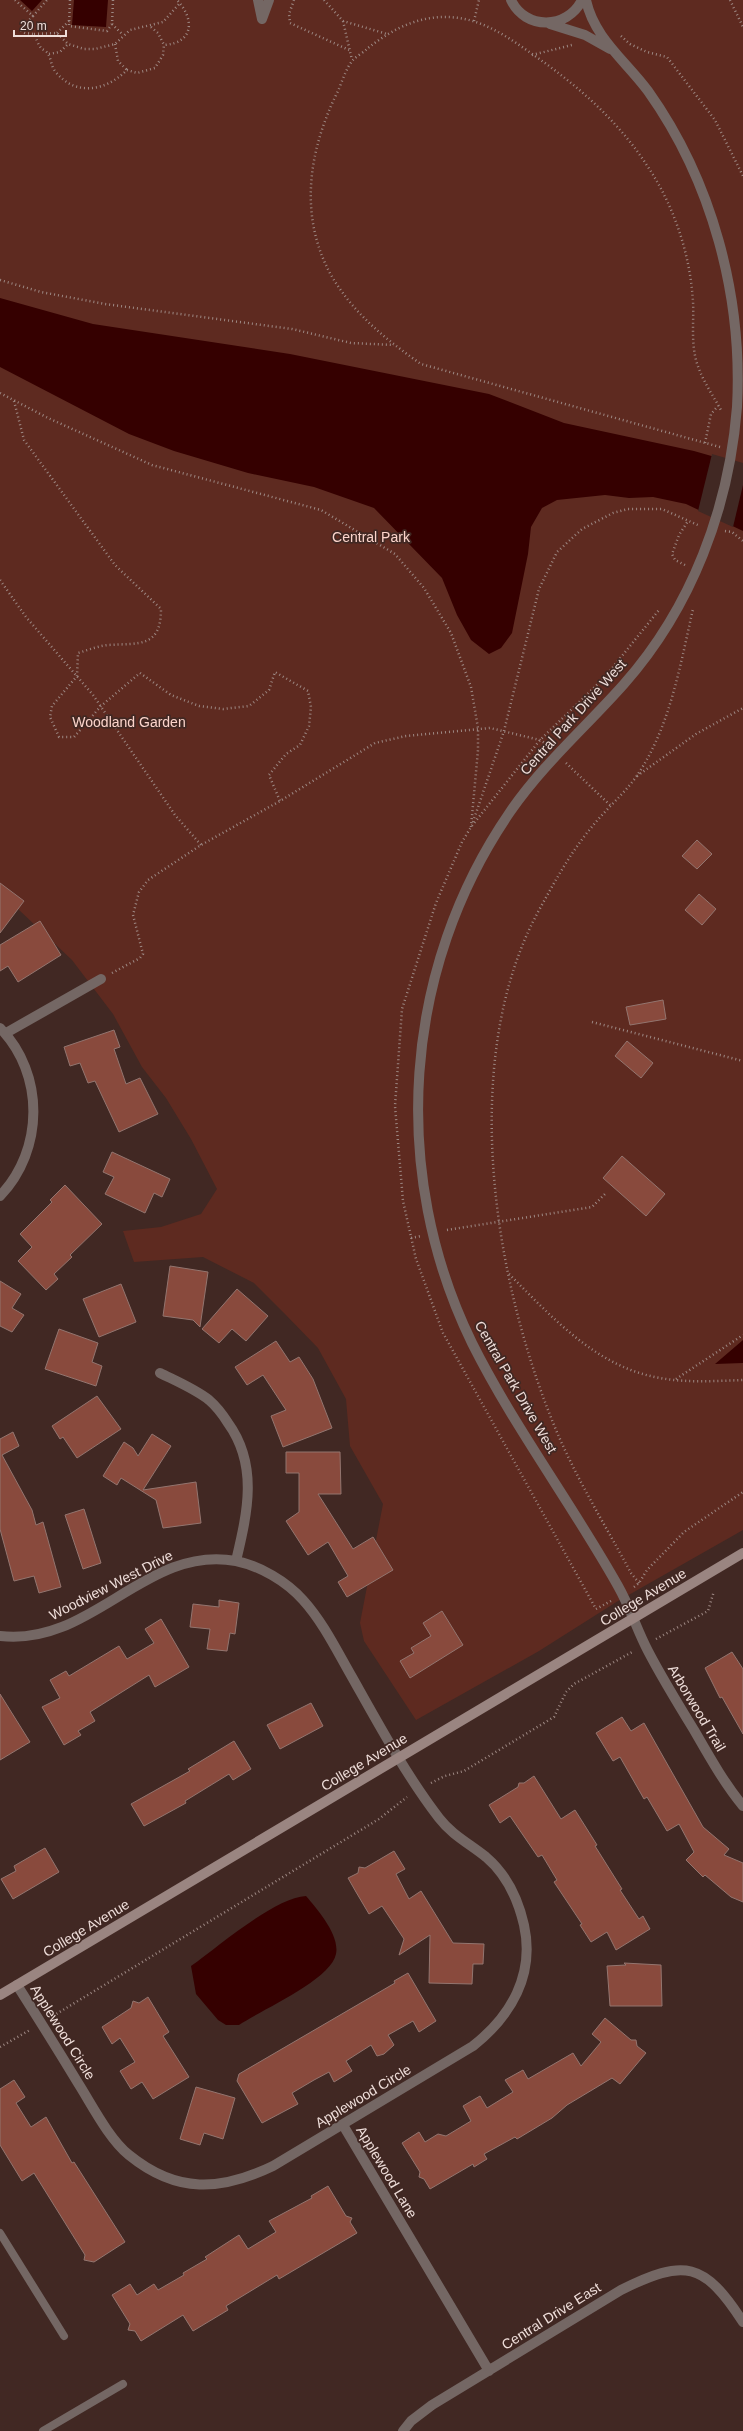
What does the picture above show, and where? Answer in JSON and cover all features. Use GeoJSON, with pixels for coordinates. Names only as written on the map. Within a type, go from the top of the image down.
{"type":"FeatureCollection","features":[{"type":"Feature","properties":{"kind":"main road","name":"College Avenue"},"geometry":{"type":"LineString","coordinates":[[0,1995],[743,1553]]}},
{"type":"Feature","properties":{"kind":"street"},"geometry":{"type":"LineString","coordinates":[[258,0],[262,19],[269,0]]}},
{"type":"Feature","properties":{"kind":"street","name":"Central Park Drive West"},"geometry":{"type":"LineString","coordinates":[[511,0],[514,6],[527,19],[584,35],[612,50]]}},
{"type":"Feature","properties":{"kind":"street"},"geometry":{"type":"LineString","coordinates":[[548,24],[562,21],[574,11],[582,0]]}},
{"type":"Feature","properties":{"kind":"street","name":"Central Park Drive West"},"geometry":{"type":"LineString","coordinates":[[586,0],[595,23],[612,50],[648,92],[677,139],[699,183],[719,236],[730,285],[737,327],[738,391],[735,423],[721,502],[697,568],[667,627],[644,659],[611,698],[557,753],[518,800],[484,854],[453,920],[433,980],[421,1049],[417,1118],[422,1182],[432,1233],[450,1290],[476,1350],[618,1586],[633,1619]]}},
{"type":"Feature","properties":{"kind":"street"},"geometry":{"type":"LineString","coordinates":[[0,1196],[18,1173],[25,1158],[34,1125],[34,1098],[29,1076],[20,1054],[3,1030],[101,979]]}},
{"type":"Feature","properties":{"kind":"street"},"geometry":{"type":"LineString","coordinates":[[160,1373],[209,1400],[229,1424],[242,1448],[249,1486],[244,1524],[236,1561]]}},
{"type":"Feature","properties":{"kind":"street","name":"Woodview West Drive"},"geometry":{"type":"LineString","coordinates":[[0,1636],[24,1637],[43,1635],[63,1628],[172,1567],[188,1562],[236,1561],[263,1571],[286,1584],[314,1612],[400,1758]]}},
{"type":"Feature","properties":{"kind":"street","name":"Arborwood Trail"},"geometry":{"type":"LineString","coordinates":[[633,1619],[645,1645],[720,1774],[743,1806]]}},
{"type":"Feature","properties":{"kind":"street","name":"Applewood Circle"},"geometry":{"type":"LineString","coordinates":[[17,1985],[105,2126],[128,2155],[161,2176],[190,2184],[228,2184],[250,2177],[273,2166],[343,2125],[473,2046],[486,2036],[499,2023],[509,2008],[522,1978],[526,1947],[524,1926],[510,1886],[499,1870],[453,1833],[440,1819],[400,1758]]}},
{"type":"Feature","properties":{"kind":"street","name":"Applewood Lane"},"geometry":{"type":"LineString","coordinates":[[343,2125],[489,2371]]}},
{"type":"Feature","properties":{"kind":"street","name":"Central Drive East"},"geometry":{"type":"LineString","coordinates":[[403,2431],[411,2421],[432,2405],[621,2290],[653,2274],[678,2270],[698,2274],[712,2281],[724,2293],[743,2322]]}},
{"type":"Feature","properties":{"kind":"lane"},"geometry":{"type":"LineString","coordinates":[[0,2233],[64,2336]]}},
{"type":"Feature","properties":{"kind":"lane"},"geometry":{"type":"LineString","coordinates":[[42,2431],[123,2384]]}},
{"type":"Feature","properties":{"kind":"path"},"geometry":{"type":"LineString","coordinates":[[15,0],[33,16]]}},
{"type":"Feature","properties":{"kind":"path"},"geometry":{"type":"LineString","coordinates":[[47,0],[20,30],[25,34],[56,33],[69,21]]}},
{"type":"Feature","properties":{"kind":"path"},"geometry":{"type":"LineString","coordinates":[[70,0],[69,26],[107,31],[112,24],[113,0]]}},
{"type":"Feature","properties":{"kind":"path"},"geometry":{"type":"LineString","coordinates":[[164,45],[180,41],[188,30],[188,15],[177,0]]}},
{"type":"Feature","properties":{"kind":"path"},"geometry":{"type":"LineString","coordinates":[[294,0],[289,14],[290,23],[349,50]]}},
{"type":"Feature","properties":{"kind":"path"},"geometry":{"type":"LineString","coordinates":[[324,0],[344,21],[387,34]]}},
{"type":"Feature","properties":{"kind":"path"},"geometry":{"type":"LineString","coordinates":[[474,21],[479,0]]}},
{"type":"Feature","properties":{"kind":"path"},"geometry":{"type":"LineString","coordinates":[[730,0],[743,27]]}},
{"type":"Feature","properties":{"kind":"path"},"geometry":{"type":"LineString","coordinates":[[56,33],[68,44],[84,49],[95,49],[115,44],[123,35],[139,26],[150,26],[168,19],[180,3]]}},
{"type":"Feature","properties":{"kind":"path"},"geometry":{"type":"LineString","coordinates":[[718,406],[710,418],[705,443],[420,364],[394,345],[358,313],[331,274],[316,234],[310,198],[313,157],[327,112],[352,60],[387,34],[426,19],[451,17],[474,21],[532,55],[580,89],[617,126],[648,167],[667,198],[680,232],[688,264],[693,300],[693,344],[697,363],[724,417]]}},
{"type":"Feature","properties":{"kind":"path"},"geometry":{"type":"LineString","coordinates":[[344,21],[352,60]]}},
{"type":"Feature","properties":{"kind":"path"},"geometry":{"type":"LineString","coordinates":[[112,24],[123,35]]}},
{"type":"Feature","properties":{"kind":"path"},"geometry":{"type":"LineString","coordinates":[[115,44],[118,61],[126,70],[137,73],[155,68],[163,55],[164,45],[158,33],[150,26]]}},
{"type":"Feature","properties":{"kind":"path"},"geometry":{"type":"LineString","coordinates":[[616,31],[630,44],[647,52],[667,57],[715,120],[743,176]]}},
{"type":"Feature","properties":{"kind":"path"},"geometry":{"type":"LineString","coordinates":[[34,34],[42,48],[49,54],[54,70],[63,80],[79,88],[101,88],[118,79],[126,70]]}},
{"type":"Feature","properties":{"kind":"path"},"geometry":{"type":"LineString","coordinates":[[49,54],[60,52],[68,44]]}},
{"type":"Feature","properties":{"kind":"path"},"geometry":{"type":"LineString","coordinates":[[532,55],[574,44]]}},
{"type":"Feature","properties":{"kind":"path"},"geometry":{"type":"LineString","coordinates":[[0,280],[41,292],[113,305],[292,330],[351,343],[394,345]]}},
{"type":"Feature","properties":{"kind":"path"},"geometry":{"type":"LineString","coordinates":[[0,393],[14,401],[152,465],[321,510],[395,554],[424,588],[451,634],[467,675],[478,728],[476,785],[471,827]]}},
{"type":"Feature","properties":{"kind":"path"},"geometry":{"type":"LineString","coordinates":[[14,401],[24,440],[115,565],[161,609],[161,626],[156,635],[136,645],[106,645],[78,653],[77,676],[52,706],[50,717],[58,737],[74,737],[101,706],[140,673],[171,695],[199,706],[223,709],[249,706],[270,690],[276,672],[308,691],[311,707],[309,726],[300,745],[286,754],[269,775],[280,801]]}},
{"type":"Feature","properties":{"kind":"path"},"geometry":{"type":"LineString","coordinates":[[471,827],[504,731],[538,589],[557,552],[588,526],[613,513],[628,509],[662,509],[671,512],[692,524]]}},
{"type":"Feature","properties":{"kind":"path"},"geometry":{"type":"LineString","coordinates":[[683,570],[686,565],[675,560],[672,554],[679,535],[688,521]]}},
{"type":"Feature","properties":{"kind":"path"},"geometry":{"type":"LineString","coordinates":[[732,532],[743,542]]}},
{"type":"Feature","properties":{"kind":"path"},"geometry":{"type":"LineString","coordinates":[[0,580],[26,617],[101,706],[175,815],[201,845]]}},
{"type":"Feature","properties":{"kind":"path"},"geometry":{"type":"LineString","coordinates":[[596,1610],[443,1333],[423,1281],[411,1238],[400,1179],[396,1106],[402,1009],[436,903],[462,842],[471,827],[540,740],[606,676],[663,604]]}},
{"type":"Feature","properties":{"kind":"path"},"geometry":{"type":"LineString","coordinates":[[636,776],[653,744],[672,695],[695,604]]}},
{"type":"Feature","properties":{"kind":"path"},"geometry":{"type":"LineString","coordinates":[[743,708],[696,734],[636,776],[610,805],[576,848],[537,913],[519,957],[508,990],[497,1048],[493,1086],[493,1180],[513,1298],[549,1415],[579,1479],[631,1573],[639,1583],[647,1570],[684,1532],[743,1492]]}},
{"type":"Feature","properties":{"kind":"path"},"geometry":{"type":"LineString","coordinates":[[101,979],[140,958],[143,954],[133,915],[136,899],[143,886],[157,874],[201,845],[280,801],[375,743],[406,736],[478,728],[504,731],[540,740],[557,753],[610,805]]}},
{"type":"Feature","properties":{"kind":"path"},"geometry":{"type":"LineString","coordinates":[[592,1022],[743,1061]]}},
{"type":"Feature","properties":{"kind":"path"},"geometry":{"type":"LineString","coordinates":[[411,1238],[499,1220],[592,1207],[605,1194]]}},
{"type":"Feature","properties":{"kind":"path"},"geometry":{"type":"LineString","coordinates":[[508,1274],[562,1327],[598,1353],[632,1370],[661,1378],[743,1380]]}},
{"type":"Feature","properties":{"kind":"path"},"geometry":{"type":"LineString","coordinates":[[676,1379],[743,1335]]}},
{"type":"Feature","properties":{"kind":"path"},"geometry":{"type":"LineString","coordinates":[[51,2017],[102,1984],[379,1819],[420,1789],[444,1776],[464,1771],[554,1717],[566,1692],[574,1684],[708,1610],[714,1591]]}},
{"type":"Feature","properties":{"kind":"path"},"geometry":{"type":"LineString","coordinates":[[0,2047],[27,2031]]}},
{"type":"Feature","properties":{"kind":"green space","name":"Central Park"},"geometry":{"type":"Polygon","coordinates":[[[0,0],[743,0],[743,1530],[618,1601],[539,1651],[416,1720],[364,1641],[360,1623],[383,1504],[350,1446],[346,1399],[318,1348],[254,1283],[203,1257],[134,1262],[123,1231],[161,1227],[201,1214],[217,1189],[191,1139],[166,1098],[142,1067],[113,1014],[72,960],[0,892],[0,0]]]}},
{"type":"Feature","properties":{"kind":"shaded area"},"geometry":{"type":"Polygon","coordinates":[[[20,0],[42,0],[32,11],[20,0]]]}},
{"type":"Feature","properties":{"kind":"shaded area"},"geometry":{"type":"Polygon","coordinates":[[[74,0],[108,0],[106,27],[72,25],[74,0]]]}},
{"type":"Feature","properties":{"kind":"shaded area"},"geometry":{"type":"Polygon","coordinates":[[[0,298],[93,324],[290,354],[489,394],[564,423],[694,451],[743,465],[743,531],[686,504],[653,497],[629,498],[605,495],[557,500],[542,508],[531,527],[528,554],[512,633],[501,648],[489,654],[471,640],[457,615],[442,578],[374,508],[314,487],[248,473],[174,451],[129,434],[0,367],[0,298]]]}},
{"type":"Feature","properties":{"kind":"shaded area"},"geometry":{"type":"Polygon","coordinates":[[[743,1340],[743,1363],[715,1364],[743,1340]]]}},
{"type":"Feature","properties":{"kind":"shaded area"},"geometry":{"type":"Polygon","coordinates":[[[306,1896],[327,1923],[335,1939],[336,1954],[331,1964],[322,1974],[294,1994],[239,2025],[226,2025],[218,2020],[196,1994],[191,1966],[247,1924],[263,1914],[278,1905],[306,1896]]]}},
{"type":"Feature","properties":{"kind":"pier"},"geometry":{"type":"Polygon","coordinates":[[[712,454],[743,463],[743,485],[733,527],[698,511],[712,454]]]}},
{"type":"Feature","properties":{"kind":"building"},"geometry":{"type":"Polygon","coordinates":[[[697,840],[712,854],[697,869],[682,856],[697,840]]]}},
{"type":"Feature","properties":{"kind":"building"},"geometry":{"type":"Polygon","coordinates":[[[0,883],[24,901],[0,933],[0,883]]]}},
{"type":"Feature","properties":{"kind":"building"},"geometry":{"type":"Polygon","coordinates":[[[699,894],[716,909],[702,925],[685,910],[699,894]]]}},
{"type":"Feature","properties":{"kind":"building"},"geometry":{"type":"Polygon","coordinates":[[[40,921],[61,955],[18,982],[8,966],[0,971],[0,945],[40,921]]]}},
{"type":"Feature","properties":{"kind":"building"},"geometry":{"type":"Polygon","coordinates":[[[663,1000],[666,1019],[630,1025],[626,1007],[663,1000]]]}},
{"type":"Feature","properties":{"kind":"building"},"geometry":{"type":"Polygon","coordinates":[[[114,1030],[120,1047],[114,1049],[126,1084],[140,1078],[158,1114],[119,1132],[95,1081],[88,1083],[80,1063],[70,1066],[64,1047],[114,1030]]]}},
{"type":"Feature","properties":{"kind":"building"},"geometry":{"type":"Polygon","coordinates":[[[627,1041],[653,1063],[641,1078],[615,1056],[627,1041]]]}},
{"type":"Feature","properties":{"kind":"building"},"geometry":{"type":"Polygon","coordinates":[[[112,1152],[170,1179],[162,1197],[154,1193],[145,1213],[105,1194],[114,1177],[103,1172],[112,1152]]]}},
{"type":"Feature","properties":{"kind":"building"},"geometry":{"type":"Polygon","coordinates":[[[622,1156],[665,1194],[646,1216],[603,1178],[622,1156]]]}},
{"type":"Feature","properties":{"kind":"building"},"geometry":{"type":"Polygon","coordinates":[[[65,1185],[102,1224],[70,1255],[72,1257],[54,1274],[58,1279],[46,1290],[18,1261],[32,1247],[20,1234],[52,1202],[50,1200],[65,1185]]]}},
{"type":"Feature","properties":{"kind":"building"},"geometry":{"type":"Polygon","coordinates":[[[170,1266],[208,1272],[200,1327],[193,1320],[163,1316],[170,1266]]]}},
{"type":"Feature","properties":{"kind":"building"},"geometry":{"type":"Polygon","coordinates":[[[0,1281],[21,1294],[12,1308],[24,1315],[12,1332],[0,1326],[0,1281]]]}},
{"type":"Feature","properties":{"kind":"building"},"geometry":{"type":"Polygon","coordinates":[[[121,1284],[136,1322],[99,1337],[83,1299],[121,1284]]]}},
{"type":"Feature","properties":{"kind":"building"},"geometry":{"type":"Polygon","coordinates":[[[237,1289],[268,1316],[246,1341],[232,1329],[219,1343],[202,1329],[237,1289]]]}},
{"type":"Feature","properties":{"kind":"building"},"geometry":{"type":"Polygon","coordinates":[[[59,1329],[98,1343],[92,1362],[102,1366],[96,1386],[45,1369],[59,1329]]]}},
{"type":"Feature","properties":{"kind":"building"},"geometry":{"type":"Polygon","coordinates":[[[276,1341],[290,1362],[299,1357],[313,1379],[332,1428],[283,1447],[271,1416],[286,1410],[263,1375],[247,1385],[235,1367],[276,1341]]]}},
{"type":"Feature","properties":{"kind":"building"},"geometry":{"type":"Polygon","coordinates":[[[97,1396],[121,1429],[77,1458],[63,1437],[60,1439],[52,1426],[97,1396]]]}},
{"type":"Feature","properties":{"kind":"building"},"geometry":{"type":"Polygon","coordinates":[[[13,1432],[19,1446],[2,1455],[32,1510],[36,1525],[43,1522],[61,1587],[39,1593],[34,1576],[14,1581],[0,1529],[0,1439],[13,1432]]]}},
{"type":"Feature","properties":{"kind":"building"},"geometry":{"type":"Polygon","coordinates":[[[152,1434],[171,1446],[143,1490],[196,1482],[201,1523],[163,1528],[156,1500],[121,1478],[117,1485],[103,1476],[124,1442],[133,1448],[138,1456],[152,1434]]]}},
{"type":"Feature","properties":{"kind":"building"},"geometry":{"type":"Polygon","coordinates":[[[286,1452],[340,1452],[341,1494],[318,1494],[353,1549],[373,1537],[393,1570],[347,1597],[338,1582],[348,1576],[328,1542],[308,1555],[286,1521],[299,1512],[299,1473],[286,1473],[286,1452]]]}},
{"type":"Feature","properties":{"kind":"building"},"geometry":{"type":"Polygon","coordinates":[[[84,1509],[101,1563],[83,1569],[65,1515],[84,1509]]]}},
{"type":"Feature","properties":{"kind":"building"},"geometry":{"type":"Polygon","coordinates":[[[219,1600],[239,1603],[235,1634],[230,1633],[227,1651],[207,1649],[210,1629],[190,1627],[193,1604],[219,1607],[219,1600]]]}},
{"type":"Feature","properties":{"kind":"building"},"geometry":{"type":"Polygon","coordinates":[[[442,1611],[463,1645],[410,1678],[400,1661],[414,1653],[411,1648],[431,1636],[423,1623],[442,1611]]]}},
{"type":"Feature","properties":{"kind":"building"},"geometry":{"type":"Polygon","coordinates":[[[161,1619],[189,1667],[155,1687],[149,1675],[90,1712],[95,1721],[78,1731],[81,1735],[64,1745],[42,1707],[60,1698],[50,1680],[66,1671],[69,1676],[119,1646],[127,1659],[154,1643],[145,1629],[161,1619]]]}},
{"type":"Feature","properties":{"kind":"building"},"geometry":{"type":"Polygon","coordinates":[[[732,1652],[743,1669],[743,1734],[722,1697],[720,1698],[705,1668],[732,1652]]]}},
{"type":"Feature","properties":{"kind":"building"},"geometry":{"type":"Polygon","coordinates":[[[0,1694],[30,1742],[0,1760],[0,1694]]]}},
{"type":"Feature","properties":{"kind":"building"},"geometry":{"type":"Polygon","coordinates":[[[311,1703],[323,1726],[280,1749],[267,1725],[311,1703]]]}},
{"type":"Feature","properties":{"kind":"building"},"geometry":{"type":"Polygon","coordinates":[[[622,1717],[631,1731],[644,1723],[703,1827],[729,1849],[724,1855],[743,1863],[743,1902],[731,1897],[705,1875],[703,1877],[686,1860],[694,1852],[679,1824],[667,1831],[647,1797],[644,1799],[620,1757],[613,1761],[596,1733],[622,1717]]]}},
{"type":"Feature","properties":{"kind":"building"},"geometry":{"type":"Polygon","coordinates":[[[234,1741],[251,1769],[233,1780],[229,1774],[185,1801],[186,1803],[144,1826],[131,1804],[190,1771],[188,1769],[234,1741]]]}},
{"type":"Feature","properties":{"kind":"building"},"geometry":{"type":"Polygon","coordinates":[[[534,1776],[561,1819],[575,1810],[597,1845],[595,1846],[622,1889],[620,1890],[639,1919],[643,1916],[650,1929],[616,1950],[607,1932],[591,1942],[580,1925],[582,1924],[554,1882],[557,1880],[542,1855],[538,1857],[510,1816],[500,1823],[489,1805],[518,1787],[519,1783],[524,1783],[534,1776]]]}},
{"type":"Feature","properties":{"kind":"building"},"geometry":{"type":"Polygon","coordinates":[[[45,1848],[59,1872],[13,1899],[1,1879],[16,1871],[14,1866],[45,1848]]]}},
{"type":"Feature","properties":{"kind":"building"},"geometry":{"type":"Polygon","coordinates":[[[394,1851],[405,1869],[396,1874],[409,1899],[421,1891],[453,1943],[484,1944],[483,1964],[473,1964],[472,1984],[429,1983],[430,1935],[399,1955],[404,1939],[382,1906],[369,1914],[356,1892],[348,1878],[358,1873],[359,1867],[365,1868],[394,1851]]]}},
{"type":"Feature","properties":{"kind":"building"},"geometry":{"type":"Polygon","coordinates":[[[624,1963],[661,1965],[662,2006],[610,2006],[607,1966],[626,1965],[624,1963]]]}},
{"type":"Feature","properties":{"kind":"building"},"geometry":{"type":"Polygon","coordinates":[[[408,1973],[436,2021],[419,2032],[413,2021],[388,2035],[394,2045],[384,2054],[377,2056],[371,2045],[346,2061],[352,2071],[334,2082],[329,2072],[314,2080],[292,2093],[298,2104],[262,2123],[237,2081],[239,2074],[395,1983],[394,1981],[408,1973]]]}},
{"type":"Feature","properties":{"kind":"building"},"geometry":{"type":"Polygon","coordinates":[[[148,1997],[169,2032],[163,2036],[189,2077],[153,2099],[142,2082],[131,2089],[120,2071],[135,2062],[120,2038],[112,2044],[102,2027],[131,2008],[133,2001],[139,2003],[148,1997]]]}},
{"type":"Feature","properties":{"kind":"building"},"geometry":{"type":"Polygon","coordinates":[[[605,2018],[631,2040],[636,2040],[637,2046],[646,2053],[620,2084],[612,2078],[567,2105],[552,2118],[517,2139],[515,2137],[484,2154],[487,2159],[474,2167],[473,2164],[430,2189],[424,2179],[419,2177],[420,2172],[402,2143],[419,2132],[425,2142],[438,2134],[446,2136],[471,2121],[463,2106],[480,2096],[487,2108],[513,2092],[505,2080],[523,2070],[528,2079],[573,2053],[581,2066],[601,2042],[592,2034],[605,2018]]]}},
{"type":"Feature","properties":{"kind":"building"},"geometry":{"type":"Polygon","coordinates":[[[14,2080],[25,2097],[16,2103],[31,2127],[46,2117],[72,2163],[74,2162],[125,2242],[94,2262],[84,2260],[85,2255],[34,2173],[22,2181],[0,2145],[0,2089],[14,2080]]]}},
{"type":"Feature","properties":{"kind":"building"},"geometry":{"type":"Polygon","coordinates":[[[196,2087],[235,2098],[223,2139],[204,2133],[200,2145],[180,2139],[196,2087]]]}},
{"type":"Feature","properties":{"kind":"building"},"geometry":{"type":"Polygon","coordinates":[[[328,2186],[346,2216],[352,2218],[350,2222],[357,2233],[279,2279],[277,2275],[226,2306],[228,2310],[193,2331],[183,2315],[141,2341],[135,2331],[128,2330],[130,2324],[112,2295],[130,2284],[137,2295],[154,2284],[158,2290],[184,2275],[183,2273],[207,2259],[205,2257],[239,2235],[248,2249],[276,2232],[269,2221],[312,2198],[311,2196],[328,2186]]]}},
{"type":"Feature","properties":{"kind":"park label","name":"Woodland Garden"},"geometry":{"type":"Point","coordinates":[129,722]}}]}
